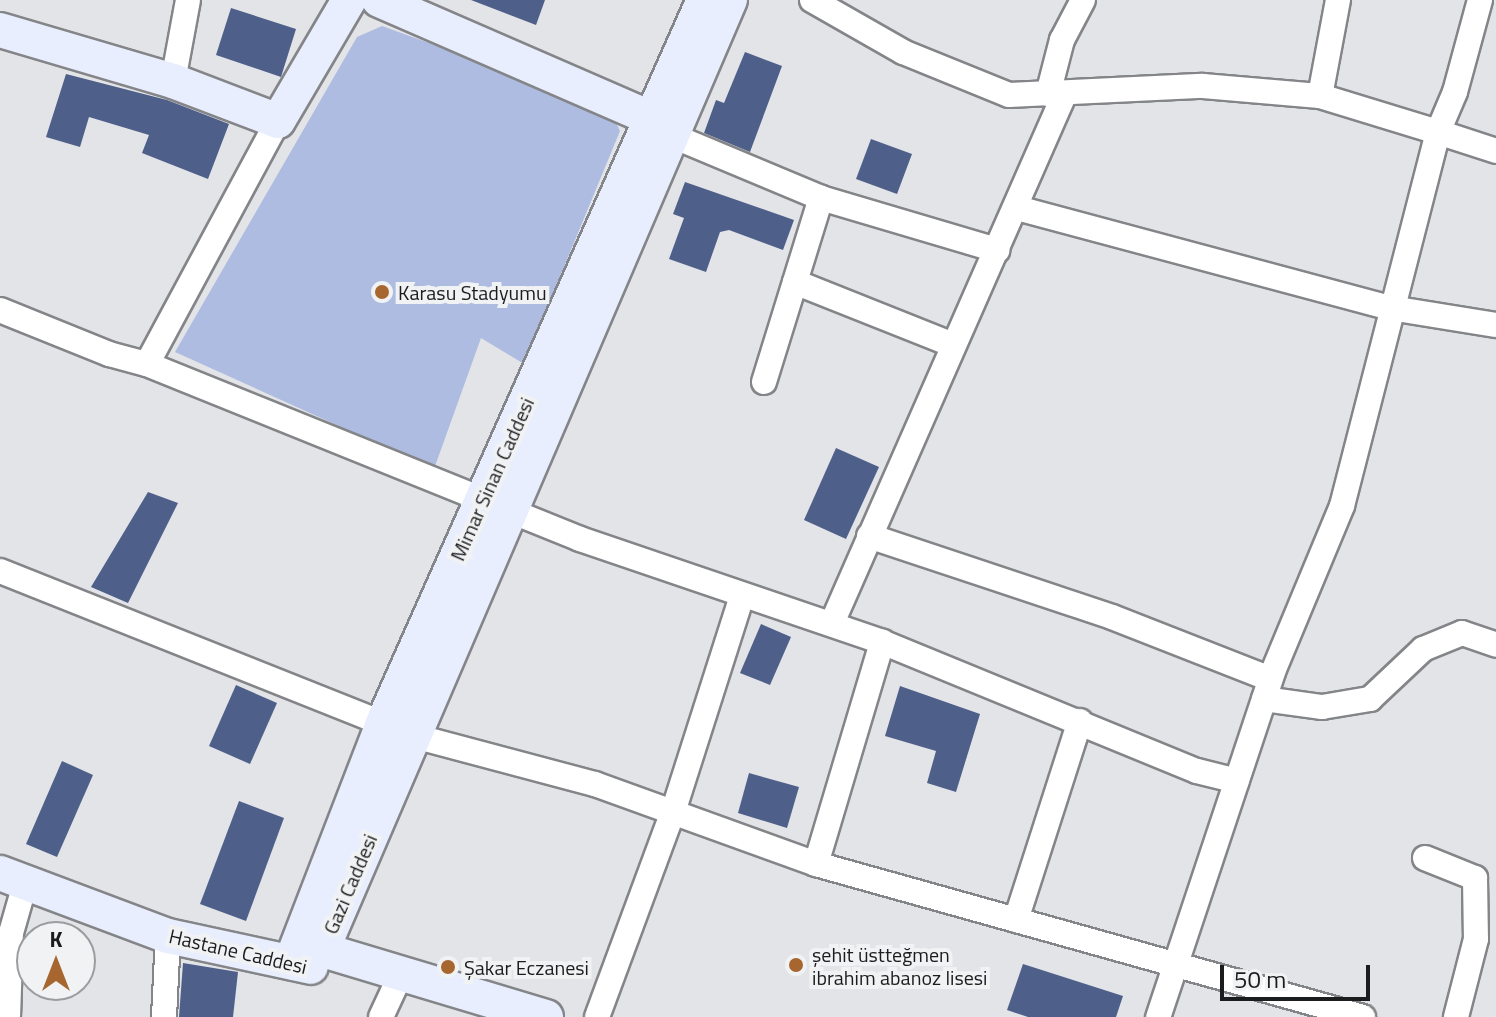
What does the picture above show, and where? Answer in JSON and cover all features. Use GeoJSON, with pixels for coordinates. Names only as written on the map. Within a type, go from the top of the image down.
{"type":"FeatureCollection","features":[{"type":"Feature","properties":{"kind":"main road"},"geometry":{"type":"LineString","coordinates":[[0,30],[173,81],[278,121],[349,0]]}},
{"type":"Feature","properties":{"kind":"main road"},"geometry":{"type":"LineString","coordinates":[[379,0],[661,127]]}},
{"type":"Feature","properties":{"kind":"main road","name":"Mimar Sinan Caddesi"},"geometry":{"type":"LineString","coordinates":[[306,956],[398,730],[661,127],[704,0]]}},
{"type":"Feature","properties":{"kind":"main road","name":"Mimar Sinan Caddesi"},"geometry":{"type":"LineString","coordinates":[[661,127],[730,0]]}},
{"type":"Feature","properties":{"kind":"main road","name":"Hastane Caddesi"},"geometry":{"type":"LineString","coordinates":[[12,878],[168,936],[306,956],[392,993],[480,1017]]}},
{"type":"Feature","properties":{"kind":"main road"},"geometry":{"type":"LineString","coordinates":[[392,993],[546,1017]]}},
{"type":"Feature","properties":{"kind":"street"},"geometry":{"type":"LineString","coordinates":[[173,81],[188,0]]}},
{"type":"Feature","properties":{"kind":"street"},"geometry":{"type":"LineString","coordinates":[[812,0],[903,52],[1009,95],[1203,86],[1320,96],[1496,151]]}},
{"type":"Feature","properties":{"kind":"street"},"geometry":{"type":"LineString","coordinates":[[832,623],[951,344],[1017,208],[1057,93],[1062,40],[1083,0]]}},
{"type":"Feature","properties":{"kind":"street"},"geometry":{"type":"LineString","coordinates":[[1320,96],[1338,0]]}},
{"type":"Feature","properties":{"kind":"street"},"geometry":{"type":"LineString","coordinates":[[1158,1017],[1178,965],[1267,689],[1342,506],[1438,132],[1455,92],[1480,0]]}},
{"type":"Feature","properties":{"kind":"street"},"geometry":{"type":"LineString","coordinates":[[147,364],[278,121]]}},
{"type":"Feature","properties":{"kind":"street"},"geometry":{"type":"LineString","coordinates":[[661,127],[821,198],[997,250]]}},
{"type":"Feature","properties":{"kind":"street"},"geometry":{"type":"LineString","coordinates":[[764,382],[821,198]]}},
{"type":"Feature","properties":{"kind":"street"},"geometry":{"type":"LineString","coordinates":[[1017,208],[1391,308],[1496,325]]}},
{"type":"Feature","properties":{"kind":"street"},"geometry":{"type":"LineString","coordinates":[[795,282],[951,344]]}},
{"type":"Feature","properties":{"kind":"street"},"geometry":{"type":"LineString","coordinates":[[0,310],[109,354],[147,364],[496,506],[742,596],[832,623],[1197,771],[1237,781]]}},
{"type":"Feature","properties":{"kind":"street"},"geometry":{"type":"LineString","coordinates":[[869,536],[1112,617],[1267,689],[1322,707],[1370,699],[1423,649],[1462,633],[1496,645]]}},
{"type":"Feature","properties":{"kind":"street"},"geometry":{"type":"LineString","coordinates":[[2,576],[398,730],[674,809],[816,864],[1363,1017]]}},
{"type":"Feature","properties":{"kind":"street"},"geometry":{"type":"LineString","coordinates":[[597,1017],[674,809],[742,596]]}},
{"type":"Feature","properties":{"kind":"street"},"geometry":{"type":"LineString","coordinates":[[816,864],[882,642]]}},
{"type":"Feature","properties":{"kind":"street"},"geometry":{"type":"LineString","coordinates":[[1016,920],[1080,721]]}},
{"type":"Feature","properties":{"kind":"street"},"geometry":{"type":"LineString","coordinates":[[1425,858],[1475,878],[1476,939],[1456,1017]]}},
{"type":"Feature","properties":{"kind":"street"},"geometry":{"type":"LineString","coordinates":[[8,1017],[12,878]]}},
{"type":"Feature","properties":{"kind":"street"},"geometry":{"type":"LineString","coordinates":[[164,1017],[168,936]]}},
{"type":"Feature","properties":{"kind":"shaded area","name":"Karasu Stadyumu"},"geometry":{"type":"Polygon","coordinates":[[[382,26],[609,108],[620,131],[524,364],[481,338],[434,469],[175,352],[357,37],[382,26]]]}},
{"type":"Feature","properties":{"kind":"building"},"geometry":{"type":"Polygon","coordinates":[[[471,0],[545,0],[536,25],[471,0]]]}},
{"type":"Feature","properties":{"kind":"building"},"geometry":{"type":"Polygon","coordinates":[[[231,8],[296,29],[281,77],[216,55],[231,8]]]}},
{"type":"Feature","properties":{"kind":"building"},"geometry":{"type":"Polygon","coordinates":[[[745,52],[782,66],[750,152],[704,133],[716,100],[724,103],[745,52]]]}},
{"type":"Feature","properties":{"kind":"building"},"geometry":{"type":"Polygon","coordinates":[[[66,74],[167,100],[229,124],[208,179],[142,153],[149,135],[89,117],[80,147],[46,137],[66,74]]]}},
{"type":"Feature","properties":{"kind":"building"},"geometry":{"type":"Polygon","coordinates":[[[871,139],[912,154],[897,194],[856,179],[871,139]]]}},
{"type":"Feature","properties":{"kind":"building"},"geometry":{"type":"Polygon","coordinates":[[[685,182],[794,220],[783,250],[729,230],[720,232],[706,272],[669,259],[684,218],[673,214],[685,182]]]}},
{"type":"Feature","properties":{"kind":"building"},"geometry":{"type":"Polygon","coordinates":[[[836,448],[879,467],[846,539],[804,520],[836,448]]]}},
{"type":"Feature","properties":{"kind":"building"},"geometry":{"type":"Polygon","coordinates":[[[148,492],[178,503],[128,603],[91,587],[148,492]]]}},
{"type":"Feature","properties":{"kind":"building"},"geometry":{"type":"Polygon","coordinates":[[[761,624],[791,637],[770,685],[740,673],[761,624]]]}},
{"type":"Feature","properties":{"kind":"building"},"geometry":{"type":"Polygon","coordinates":[[[236,685],[277,703],[250,764],[209,746],[236,685]]]}},
{"type":"Feature","properties":{"kind":"building"},"geometry":{"type":"Polygon","coordinates":[[[900,686],[980,714],[956,792],[927,783],[936,751],[885,736],[900,686]]]}},
{"type":"Feature","properties":{"kind":"building"},"geometry":{"type":"Polygon","coordinates":[[[62,761],[93,775],[57,857],[26,844],[62,761]]]}},
{"type":"Feature","properties":{"kind":"building"},"geometry":{"type":"Polygon","coordinates":[[[749,773],[799,787],[787,828],[738,813],[749,773]]]}},
{"type":"Feature","properties":{"kind":"building"},"geometry":{"type":"Polygon","coordinates":[[[239,801],[284,818],[246,921],[200,904],[239,801]]]}},
{"type":"Feature","properties":{"kind":"building"},"geometry":{"type":"Polygon","coordinates":[[[183,963],[238,972],[233,1017],[179,1017],[183,963]]]}},
{"type":"Feature","properties":{"kind":"building"},"geometry":{"type":"Polygon","coordinates":[[[1023,964],[1123,996],[1116,1017],[1028,1017],[1007,1010],[1023,964]]]}},
{"type":"Feature","properties":{"kind":"place","name":"Karasu Stadyumu"},"geometry":{"type":"Point","coordinates":[382,292]}},
{"type":"Feature","properties":{"kind":"place","name":"şehit üstteğmen ibrahim abanoz lisesi"},"geometry":{"type":"Point","coordinates":[796,965]}},
{"type":"Feature","properties":{"kind":"place","name":"Şakar Eczanesi"},"geometry":{"type":"Point","coordinates":[448,967]}}]}
